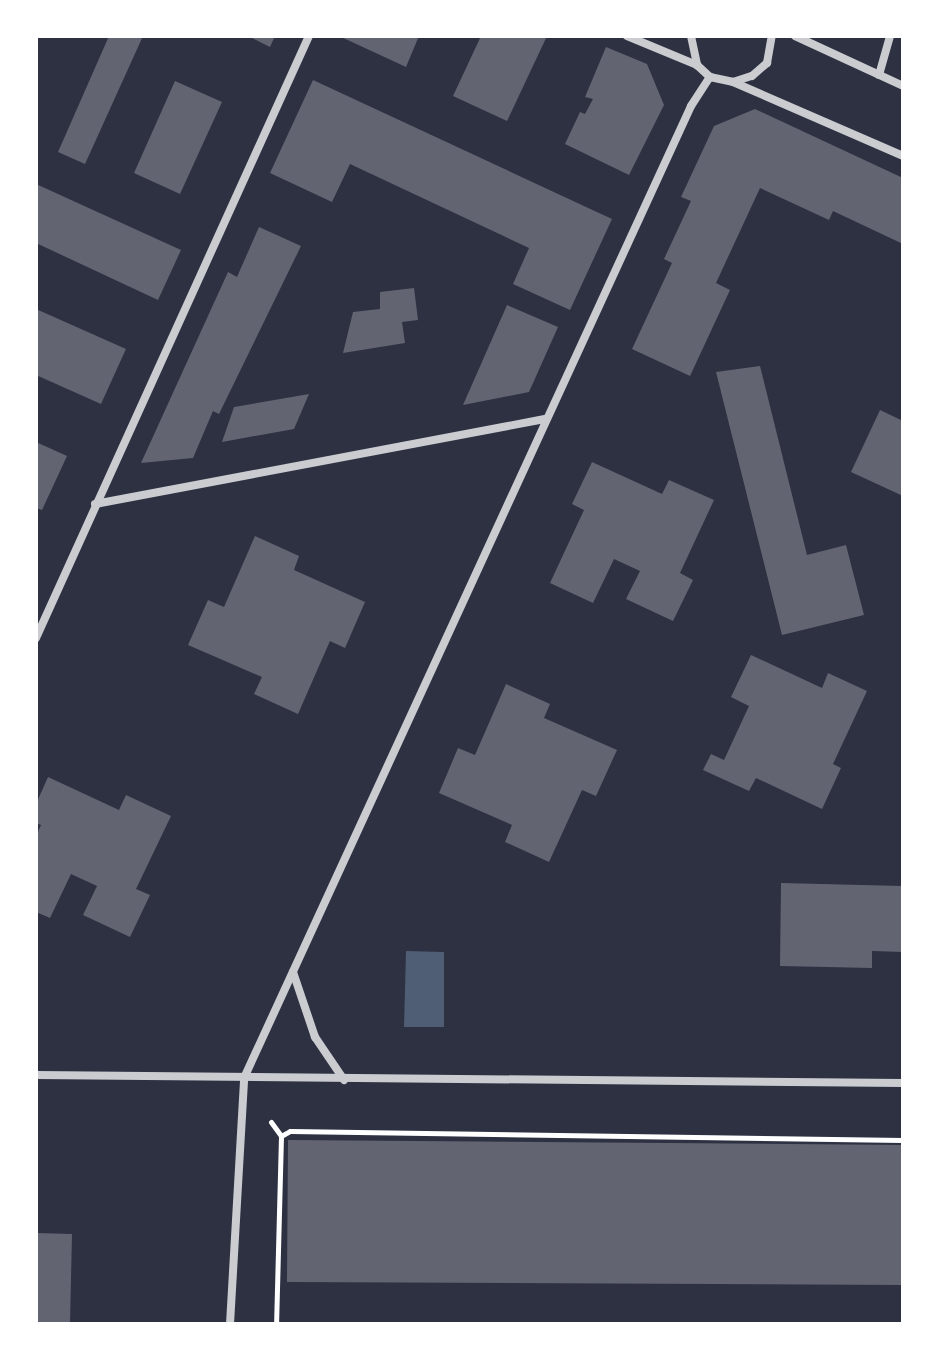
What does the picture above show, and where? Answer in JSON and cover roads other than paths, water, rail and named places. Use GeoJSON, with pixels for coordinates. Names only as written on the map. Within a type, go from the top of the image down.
{"type":"FeatureCollection","features":[{"type":"Feature","properties":{"kind":"street"},"geometry":{"type":"LineString","coordinates":[[36,638],[309,36]]}},
{"type":"Feature","properties":{"kind":"street"},"geometry":{"type":"LineString","coordinates":[[627,36],[697,65],[710,77],[733,82],[903,156]]}},
{"type":"Feature","properties":{"kind":"street"},"geometry":{"type":"LineString","coordinates":[[691,36],[697,65]]}},
{"type":"Feature","properties":{"kind":"street"},"geometry":{"type":"LineString","coordinates":[[733,82],[752,76],[767,63],[772,36]]}},
{"type":"Feature","properties":{"kind":"street"},"geometry":{"type":"LineString","coordinates":[[795,36],[903,86]]}},
{"type":"Feature","properties":{"kind":"street"},"geometry":{"type":"LineString","coordinates":[[879,75],[890,36]]}},
{"type":"Feature","properties":{"kind":"street"},"geometry":{"type":"LineString","coordinates":[[230,1324],[244,1078],[691,106],[710,77]]}},
{"type":"Feature","properties":{"kind":"street"},"geometry":{"type":"LineString","coordinates":[[95,504],[546,419]]}},
{"type":"Feature","properties":{"kind":"street"},"geometry":{"type":"LineString","coordinates":[[293,972],[315,1037],[344,1080]]}},
{"type":"Feature","properties":{"kind":"street"},"geometry":{"type":"LineString","coordinates":[[36,1075],[903,1083]]}},
{"type":"Feature","properties":{"kind":"water"},"geometry":{"type":"Polygon","coordinates":[[[406,951],[444,952],[444,1027],[404,1027],[406,951]]]}}]}
